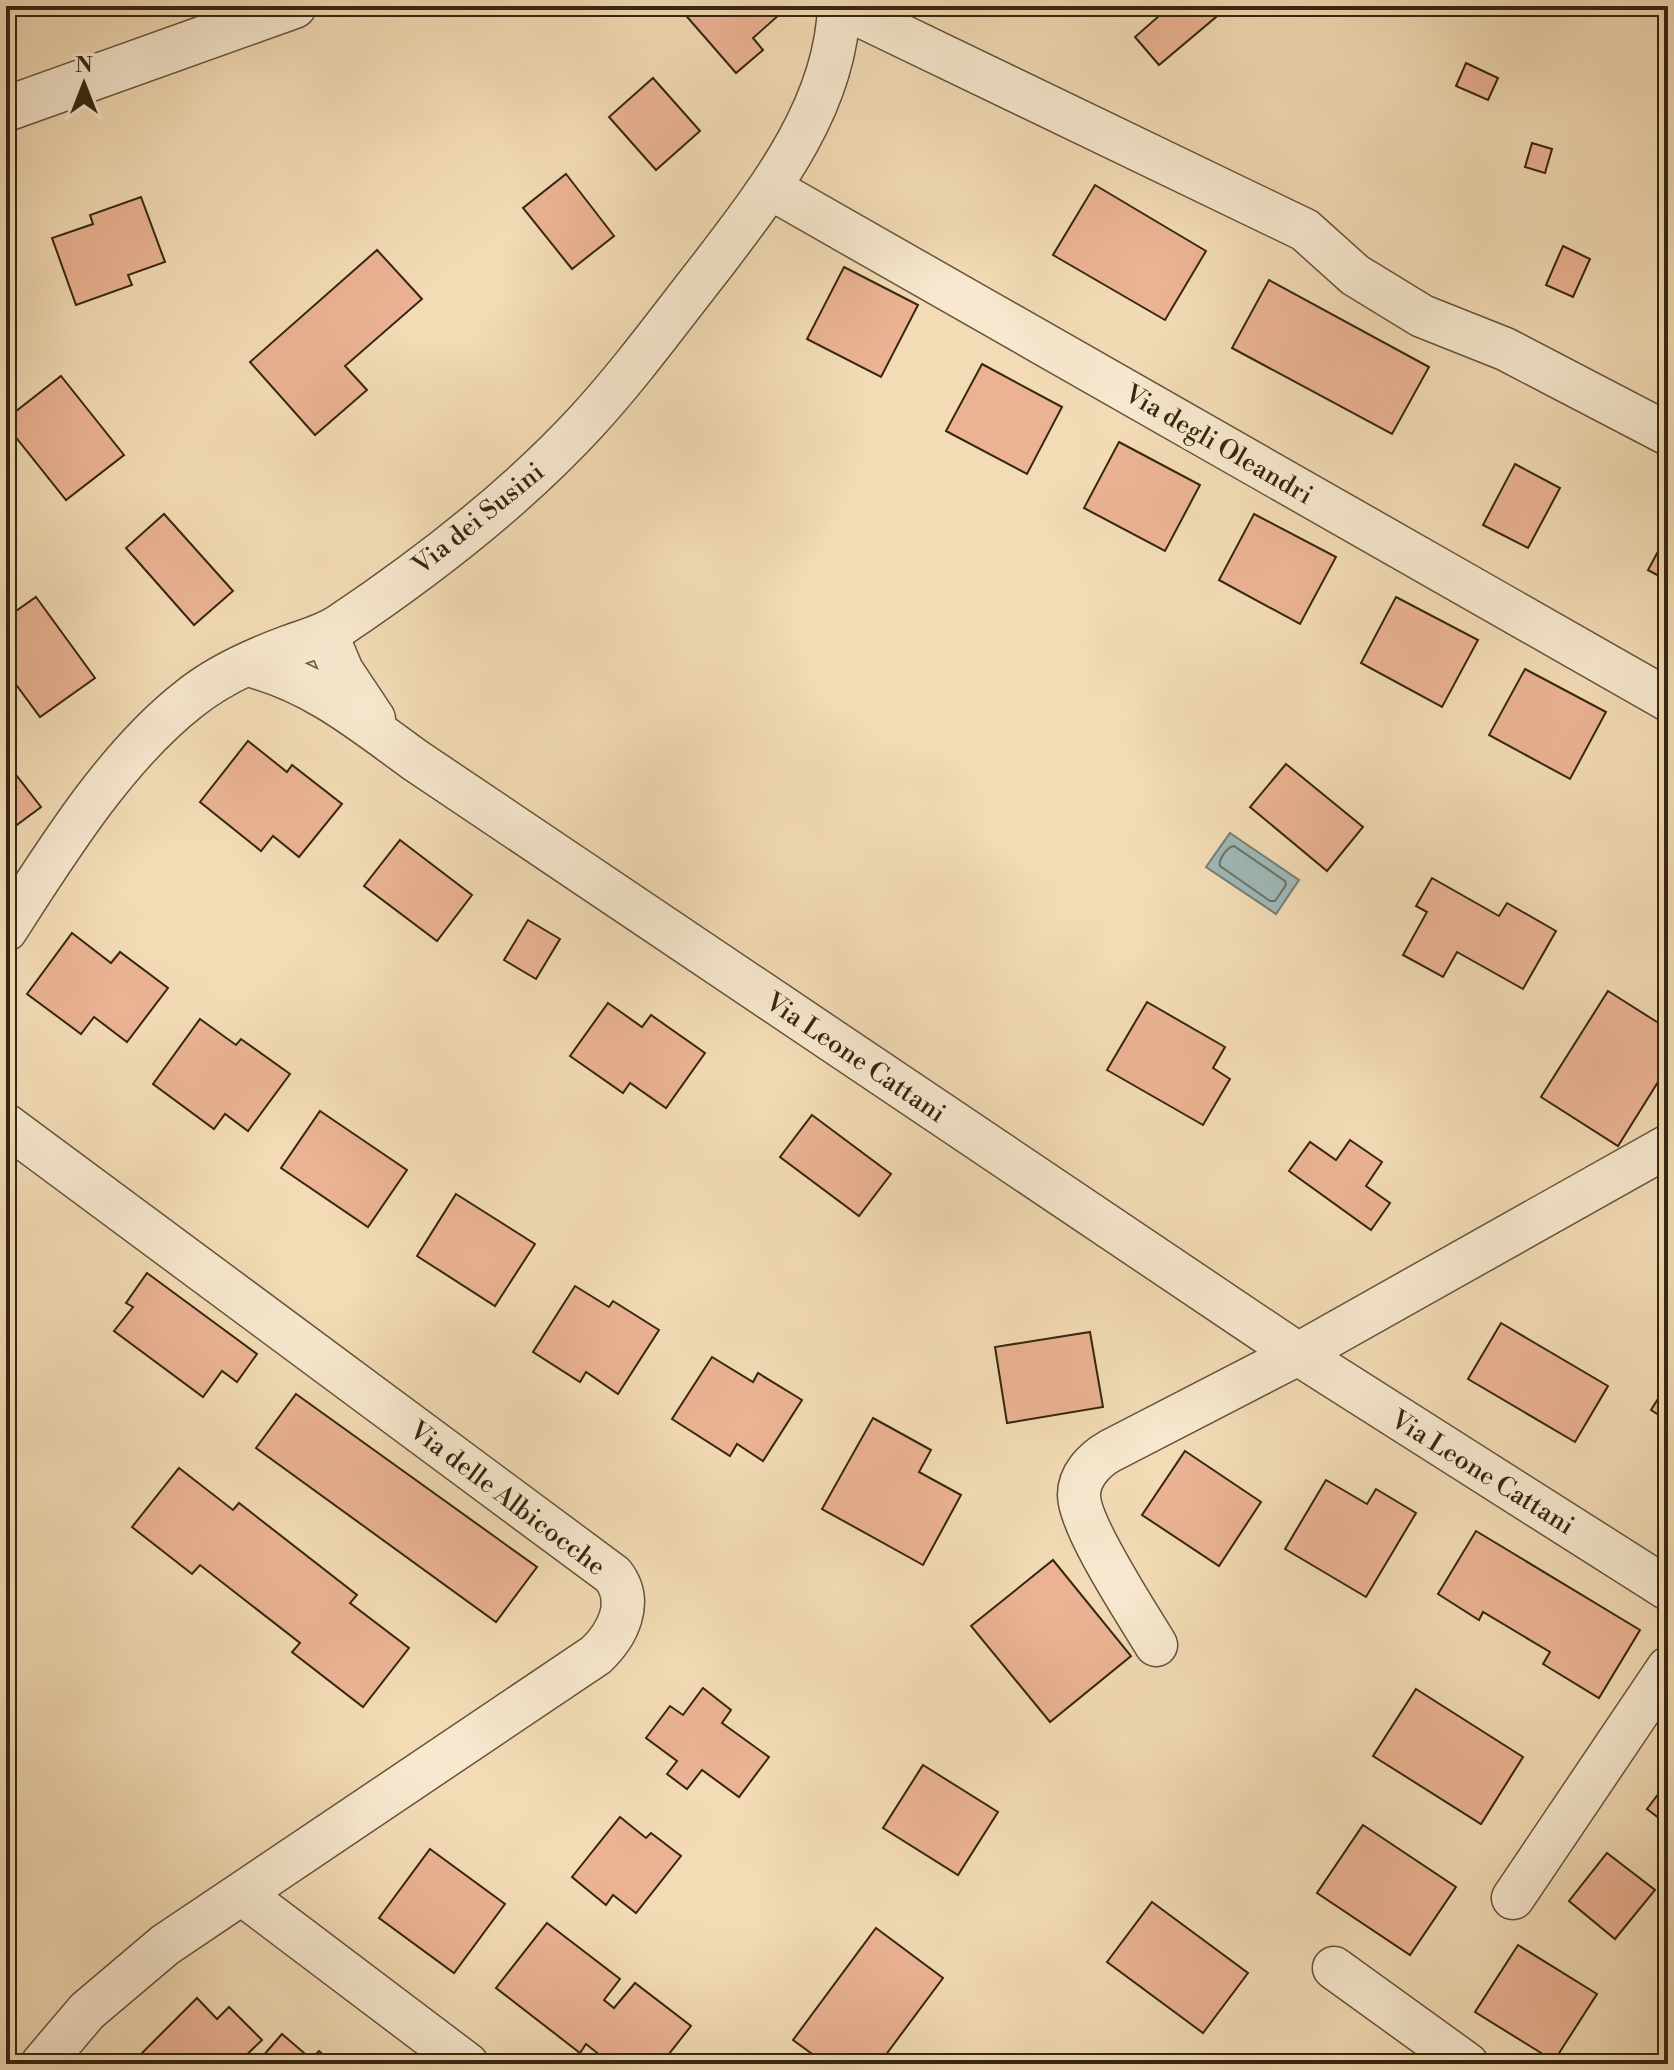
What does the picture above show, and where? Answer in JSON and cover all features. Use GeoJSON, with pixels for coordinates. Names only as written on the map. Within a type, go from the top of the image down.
{"type":"FeatureCollection","features":[{"type":"Feature","properties":{"kind":"street"},"geometry":{"type":"LineString","coordinates":[[6,109],[294,6]]}},
{"type":"Feature","properties":{"kind":"street"},"geometry":{"type":"LineString","coordinates":[[839,6],[1305,230],[1355,275],[1422,316],[1505,349],[1668,434]]}},
{"type":"Feature","properties":{"kind":"street","name":"Via dei Susini"},"geometry":{"type":"LineString","coordinates":[[6,930],[116,772],[150,733],[198,692],[248,665],[326,633],[487,515],[563,446],[646,350],[770,188],[803,132],[827,75],[838,27],[839,6]]}},
{"type":"Feature","properties":{"kind":"street","name":"Via degli Oleandri"},"geometry":{"type":"LineString","coordinates":[[770,188],[1668,700]]}},
{"type":"Feature","properties":{"kind":"street","name":"Via Leone Cattani"},"geometry":{"type":"LineString","coordinates":[[326,633],[342,671],[362,703],[415,760]]}},
{"type":"Feature","properties":{"kind":"street","name":"Via Leone Cattani"},"geometry":{"type":"LineString","coordinates":[[248,665],[313,688],[415,760],[1298,1354],[1668,1589]]}},
{"type":"Feature","properties":{"kind":"street","name":"Via delle Albicocche"},"geometry":{"type":"LineString","coordinates":[[6,1125],[613,1575],[622,1586],[622,1613],[616,1629],[596,1655],[165,1945],[87,2011],[42,2064]]}},
{"type":"Feature","properties":{"kind":"street"},"geometry":{"type":"LineString","coordinates":[[1156,1645],[1090,1531],[1081,1509],[1080,1484],[1094,1463],[1298,1354],[1668,1146]]}},
{"type":"Feature","properties":{"kind":"street"},"geometry":{"type":"LineString","coordinates":[[1513,1898],[1668,1668]]}},
{"type":"Feature","properties":{"kind":"street"},"geometry":{"type":"LineString","coordinates":[[242,1894],[467,2064]]}},
{"type":"Feature","properties":{"kind":"street"},"geometry":{"type":"LineString","coordinates":[[1334,1968],[1467,2064]]}},
{"type":"Feature","properties":{"kind":"water"},"geometry":{"type":"Polygon","coordinates":[[[1230,833],[1299,880],[1276,914],[1206,867],[1230,833]]]}},
{"type":"Feature","properties":{"kind":"building"},"geometry":{"type":"Polygon","coordinates":[[[688,6],[789,6],[753,38],[763,50],[736,73],[682,11],[688,6]]]}},
{"type":"Feature","properties":{"kind":"building"},"geometry":{"type":"Polygon","coordinates":[[[1150,6],[1207,6],[1216,17],[1159,65],[1135,37],[1159,16],[1150,6]]]}},
{"type":"Feature","properties":{"kind":"building"},"geometry":{"type":"Polygon","coordinates":[[[1466,63],[1498,78],[1488,100],[1456,86],[1466,63]]]}},
{"type":"Feature","properties":{"kind":"building"},"geometry":{"type":"Polygon","coordinates":[[[653,78],[700,131],[656,170],[609,117],[653,78]]]}},
{"type":"Feature","properties":{"kind":"building"},"geometry":{"type":"Polygon","coordinates":[[[1532,143],[1552,149],[1545,173],[1525,167],[1532,143]]]}},
{"type":"Feature","properties":{"kind":"building"},"geometry":{"type":"Polygon","coordinates":[[[566,174],[614,236],[572,269],[523,208],[566,174]]]}},
{"type":"Feature","properties":{"kind":"building"},"geometry":{"type":"Polygon","coordinates":[[[1095,185],[1206,251],[1165,320],[1053,255],[1095,185]]]}},
{"type":"Feature","properties":{"kind":"building"},"geometry":{"type":"Polygon","coordinates":[[[141,197],[165,262],[128,275],[132,285],[76,305],[52,238],[93,224],[90,215],[141,197]]]}},
{"type":"Feature","properties":{"kind":"building"},"geometry":{"type":"Polygon","coordinates":[[[1563,246],[1590,259],[1573,297],[1546,285],[1563,246]]]}},
{"type":"Feature","properties":{"kind":"building"},"geometry":{"type":"Polygon","coordinates":[[[377,250],[422,299],[345,366],[367,390],[315,435],[250,362],[377,250]]]}},
{"type":"Feature","properties":{"kind":"building"},"geometry":{"type":"Polygon","coordinates":[[[844,267],[918,305],[881,377],[807,339],[844,267]]]}},
{"type":"Feature","properties":{"kind":"building"},"geometry":{"type":"Polygon","coordinates":[[[1269,280],[1429,367],[1392,434],[1232,348],[1269,280]]]}},
{"type":"Feature","properties":{"kind":"building"},"geometry":{"type":"Polygon","coordinates":[[[982,364],[1062,407],[1027,474],[946,431],[982,364]]]}},
{"type":"Feature","properties":{"kind":"building"},"geometry":{"type":"Polygon","coordinates":[[[61,376],[124,455],[66,500],[6,425],[6,419],[61,376]]]}},
{"type":"Feature","properties":{"kind":"building"},"geometry":{"type":"Polygon","coordinates":[[[1119,442],[1200,485],[1165,551],[1084,508],[1119,442]]]}},
{"type":"Feature","properties":{"kind":"building"},"geometry":{"type":"Polygon","coordinates":[[[1515,464],[1560,488],[1528,548],[1483,525],[1515,464]]]}},
{"type":"Feature","properties":{"kind":"building"},"geometry":{"type":"Polygon","coordinates":[[[164,514],[233,591],[194,625],[126,548],[164,514]]]}},
{"type":"Feature","properties":{"kind":"building"},"geometry":{"type":"Polygon","coordinates":[[[1254,514],[1336,557],[1300,624],[1219,580],[1254,514]]]}},
{"type":"Feature","properties":{"kind":"building"},"geometry":{"type":"Polygon","coordinates":[[[1668,533],[1668,581],[1648,570],[1668,533]]]}},
{"type":"Feature","properties":{"kind":"building"},"geometry":{"type":"Polygon","coordinates":[[[36,597],[95,678],[40,717],[6,671],[6,618],[36,597]]]}},
{"type":"Feature","properties":{"kind":"building"},"geometry":{"type":"Polygon","coordinates":[[[1396,597],[1478,640],[1442,707],[1361,663],[1396,597]]]}},
{"type":"Feature","properties":{"kind":"building"},"geometry":{"type":"Polygon","coordinates":[[[1525,669],[1606,712],[1570,779],[1489,735],[1525,669]]]}},
{"type":"Feature","properties":{"kind":"building"},"geometry":{"type":"Polygon","coordinates":[[[248,741],[287,772],[292,765],[342,804],[299,857],[273,836],[261,851],[200,802],[248,741]]]}},
{"type":"Feature","properties":{"kind":"building"},"geometry":{"type":"Polygon","coordinates":[[[6,762],[41,807],[6,833],[6,762]]]}},
{"type":"Feature","properties":{"kind":"building"},"geometry":{"type":"Polygon","coordinates":[[[1286,764],[1363,827],[1327,871],[1250,807],[1286,764]]]}},
{"type":"Feature","properties":{"kind":"building"},"geometry":{"type":"Polygon","coordinates":[[[400,840],[472,895],[437,941],[364,886],[400,840]]]}},
{"type":"Feature","properties":{"kind":"building"},"geometry":{"type":"Polygon","coordinates":[[[1432,878],[1499,916],[1507,903],[1556,931],[1523,989],[1457,952],[1443,977],[1403,955],[1427,912],[1416,906],[1432,878]]]}},
{"type":"Feature","properties":{"kind":"building"},"geometry":{"type":"Polygon","coordinates":[[[528,920],[560,939],[536,979],[504,960],[528,920]]]}},
{"type":"Feature","properties":{"kind":"building"},"geometry":{"type":"Polygon","coordinates":[[[72,933],[111,963],[120,952],[168,988],[127,1042],[94,1017],[81,1034],[27,994],[72,933]]]}},
{"type":"Feature","properties":{"kind":"building"},"geometry":{"type":"Polygon","coordinates":[[[1608,991],[1668,1029],[1668,1066],[1618,1146],[1541,1097],[1608,991]]]}},
{"type":"Feature","properties":{"kind":"building"},"geometry":{"type":"Polygon","coordinates":[[[1147,1002],[1225,1047],[1213,1068],[1230,1079],[1203,1125],[1107,1070],[1147,1002]]]}},
{"type":"Feature","properties":{"kind":"building"},"geometry":{"type":"Polygon","coordinates":[[[608,1003],[642,1027],[651,1015],[705,1053],[666,1108],[630,1083],[623,1093],[570,1056],[608,1003]]]}},
{"type":"Feature","properties":{"kind":"building"},"geometry":{"type":"Polygon","coordinates":[[[200,1019],[236,1045],[241,1039],[290,1074],[248,1131],[225,1114],[214,1129],[153,1084],[200,1019]]]}},
{"type":"Feature","properties":{"kind":"building"},"geometry":{"type":"Polygon","coordinates":[[[320,1111],[407,1170],[368,1227],[281,1168],[320,1111]]]}},
{"type":"Feature","properties":{"kind":"building"},"geometry":{"type":"Polygon","coordinates":[[[812,1115],[891,1174],[859,1216],[780,1157],[812,1115]]]}},
{"type":"Feature","properties":{"kind":"building"},"geometry":{"type":"Polygon","coordinates":[[[1350,1140],[1382,1162],[1366,1186],[1390,1203],[1371,1230],[1289,1171],[1310,1142],[1336,1160],[1350,1140]]]}},
{"type":"Feature","properties":{"kind":"building"},"geometry":{"type":"Polygon","coordinates":[[[456,1194],[535,1244],[495,1306],[417,1256],[456,1194]]]}},
{"type":"Feature","properties":{"kind":"building"},"geometry":{"type":"Polygon","coordinates":[[[147,1273],[257,1354],[237,1382],[222,1371],[203,1397],[114,1331],[133,1307],[126,1303],[147,1273]]]}},
{"type":"Feature","properties":{"kind":"building"},"geometry":{"type":"Polygon","coordinates":[[[575,1286],[609,1307],[613,1301],[659,1330],[618,1394],[586,1372],[580,1382],[533,1352],[575,1286]]]}},
{"type":"Feature","properties":{"kind":"building"},"geometry":{"type":"Polygon","coordinates":[[[1501,1323],[1608,1386],[1575,1442],[1468,1379],[1501,1323]]]}},
{"type":"Feature","properties":{"kind":"building"},"geometry":{"type":"Polygon","coordinates":[[[1090,1332],[1103,1407],[1007,1423],[995,1347],[1090,1332]]]}},
{"type":"Feature","properties":{"kind":"building"},"geometry":{"type":"Polygon","coordinates":[[[712,1357],[753,1382],[758,1373],[802,1400],[763,1461],[737,1444],[730,1456],[672,1419],[712,1357]]]}},
{"type":"Feature","properties":{"kind":"building"},"geometry":{"type":"Polygon","coordinates":[[[1668,1383],[1668,1421],[1651,1410],[1668,1383]]]}},
{"type":"Feature","properties":{"kind":"building"},"geometry":{"type":"Polygon","coordinates":[[[296,1394],[537,1567],[496,1622],[256,1448],[296,1394]]]}},
{"type":"Feature","properties":{"kind":"building"},"geometry":{"type":"Polygon","coordinates":[[[873,1418],[931,1450],[919,1472],[961,1495],[923,1565],[822,1509],[873,1418]]]}},
{"type":"Feature","properties":{"kind":"building"},"geometry":{"type":"Polygon","coordinates":[[[1185,1451],[1261,1502],[1219,1566],[1142,1515],[1185,1451]]]}},
{"type":"Feature","properties":{"kind":"building"},"geometry":{"type":"Polygon","coordinates":[[[179,1468],[233,1510],[239,1503],[357,1595],[350,1603],[409,1648],[363,1707],[292,1652],[300,1643],[200,1565],[192,1574],[132,1527],[179,1468]]]}},
{"type":"Feature","properties":{"kind":"building"},"geometry":{"type":"Polygon","coordinates":[[[1326,1480],[1367,1504],[1376,1489],[1416,1513],[1366,1597],[1285,1549],[1326,1480]]]}},
{"type":"Feature","properties":{"kind":"building"},"geometry":{"type":"Polygon","coordinates":[[[1476,1531],[1640,1630],[1599,1698],[1543,1664],[1550,1652],[1483,1612],[1479,1620],[1438,1594],[1476,1531]]]}},
{"type":"Feature","properties":{"kind":"building"},"geometry":{"type":"Polygon","coordinates":[[[1053,1560],[1131,1656],[1050,1722],[971,1626],[1053,1560]]]}},
{"type":"Feature","properties":{"kind":"building"},"geometry":{"type":"Polygon","coordinates":[[[703,1688],[731,1710],[722,1723],[769,1757],[739,1797],[702,1770],[687,1789],[667,1774],[677,1761],[646,1738],[670,1706],[683,1715],[703,1688]]]}},
{"type":"Feature","properties":{"kind":"building"},"geometry":{"type":"Polygon","coordinates":[[[1416,1689],[1523,1757],[1481,1824],[1373,1756],[1416,1689]]]}},
{"type":"Feature","properties":{"kind":"building"},"geometry":{"type":"Polygon","coordinates":[[[923,1765],[998,1812],[958,1875],[883,1828],[923,1765]]]}},
{"type":"Feature","properties":{"kind":"building"},"geometry":{"type":"Polygon","coordinates":[[[1668,1781],[1668,1825],[1647,1809],[1668,1781]]]}},
{"type":"Feature","properties":{"kind":"building"},"geometry":{"type":"Polygon","coordinates":[[[620,1817],[646,1838],[651,1833],[681,1856],[636,1913],[613,1895],[606,1905],[572,1877],[620,1817]]]}},
{"type":"Feature","properties":{"kind":"building"},"geometry":{"type":"Polygon","coordinates":[[[1363,1825],[1456,1887],[1410,1955],[1317,1893],[1363,1825]]]}},
{"type":"Feature","properties":{"kind":"building"},"geometry":{"type":"Polygon","coordinates":[[[430,1849],[505,1904],[454,1973],[379,1918],[430,1849]]]}},
{"type":"Feature","properties":{"kind":"building"},"geometry":{"type":"Polygon","coordinates":[[[1607,1853],[1655,1890],[1615,1939],[1569,1901],[1607,1853]]]}},
{"type":"Feature","properties":{"kind":"building"},"geometry":{"type":"Polygon","coordinates":[[[1152,1902],[1248,1973],[1203,2033],[1107,1962],[1152,1902]]]}},
{"type":"Feature","properties":{"kind":"building"},"geometry":{"type":"Polygon","coordinates":[[[547,1923],[620,1979],[604,2000],[614,2008],[635,1983],[691,2026],[661,2064],[611,2064],[586,2044],[580,2053],[496,1988],[547,1923]]]}},
{"type":"Feature","properties":{"kind":"building"},"geometry":{"type":"Polygon","coordinates":[[[876,1928],[943,1978],[879,2064],[826,2064],[793,2040],[876,1928]]]}},
{"type":"Feature","properties":{"kind":"building"},"geometry":{"type":"Polygon","coordinates":[[[1518,1945],[1597,1994],[1554,2061],[1475,2012],[1518,1945]]]}},
{"type":"Feature","properties":{"kind":"building"},"geometry":{"type":"Polygon","coordinates":[[[197,1998],[217,2019],[229,2007],[262,2040],[237,2064],[149,2064],[140,2055],[197,1998]]]}},
{"type":"Feature","properties":{"kind":"building"},"geometry":{"type":"Polygon","coordinates":[[[282,2034],[311,2059],[319,2051],[334,2064],[256,2064],[282,2034]]]}}]}
